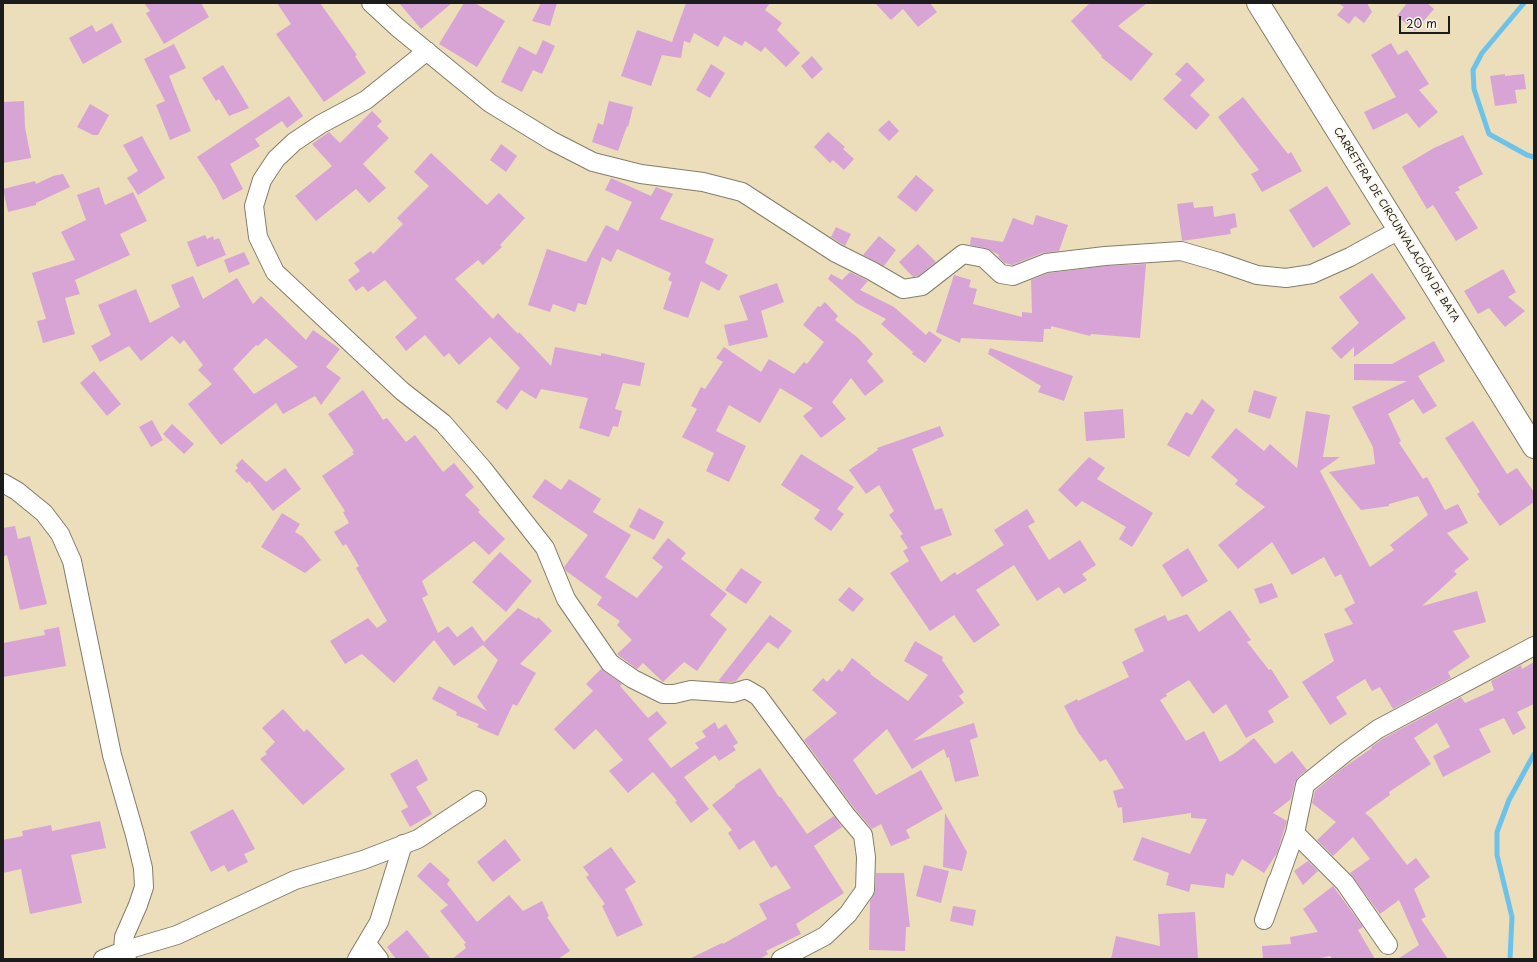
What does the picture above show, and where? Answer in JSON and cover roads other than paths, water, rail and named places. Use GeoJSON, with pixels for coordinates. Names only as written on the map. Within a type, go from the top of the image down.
{"type":"FeatureCollection","features":[{"type":"Feature","properties":{"kind":"main road","name":"CARRETERA DE CIRCUNVALACIÓN DE BATA"},"geometry":{"type":"LineString","coordinates":[[1258,3],[1534,448]]}},
{"type":"Feature","properties":{"kind":"street"},"geometry":{"type":"LineString","coordinates":[[371,3],[490,103],[552,141],[592,162],[641,174],[703,182],[742,192],[836,253],[903,289],[922,286],[963,254],[984,258],[1000,274],[1013,276],[1046,264],[1105,256],[1182,251],[1257,275],[1286,278],[1312,274],[1350,257],[1399,230]]}},
{"type":"Feature","properties":{"kind":"street"},"geometry":{"type":"LineString","coordinates":[[427,51],[366,100],[321,124],[294,142],[276,159],[262,180],[254,206],[258,238],[275,272],[402,391],[442,423],[484,469],[545,548],[566,599],[610,663],[633,679],[663,694],[674,694],[691,690],[733,693],[746,689],[758,696],[862,835],[866,857],[864,890],[848,914],[825,936],[781,959]]}},
{"type":"Feature","properties":{"kind":"street"},"geometry":{"type":"LineString","coordinates":[[3,483],[17,491],[44,513],[60,534],[72,561],[112,755],[143,868],[144,887],[138,905],[124,936],[125,955]]}},
{"type":"Feature","properties":{"kind":"street"},"geometry":{"type":"LineString","coordinates":[[1277,882],[1264,920],[1295,833],[1305,785],[1346,752],[1378,729],[1450,689],[1534,646]]}},
{"type":"Feature","properties":{"kind":"street"},"geometry":{"type":"LineString","coordinates":[[103,959],[125,955],[177,935],[295,880],[363,860],[418,838],[477,800]]}},
{"type":"Feature","properties":{"kind":"street"},"geometry":{"type":"LineString","coordinates":[[1295,833],[1345,883],[1388,945]]}},
{"type":"Feature","properties":{"kind":"street"},"geometry":{"type":"LineString","coordinates":[[357,959],[379,922],[403,844]]}},
{"type":"Feature","properties":{"kind":"street"},"geometry":{"type":"LineString","coordinates":[[367,944],[379,959]]}},
{"type":"Feature","properties":{"kind":"waterway"},"geometry":{"type":"LineString","coordinates":[[1524,3],[1482,53],[1473,70],[1474,89],[1489,134],[1527,155],[1534,157]]}},
{"type":"Feature","properties":{"kind":"waterway"},"geometry":{"type":"LineString","coordinates":[[1510,959],[1512,917],[1497,855],[1497,832],[1509,800],[1534,754]]}}]}
